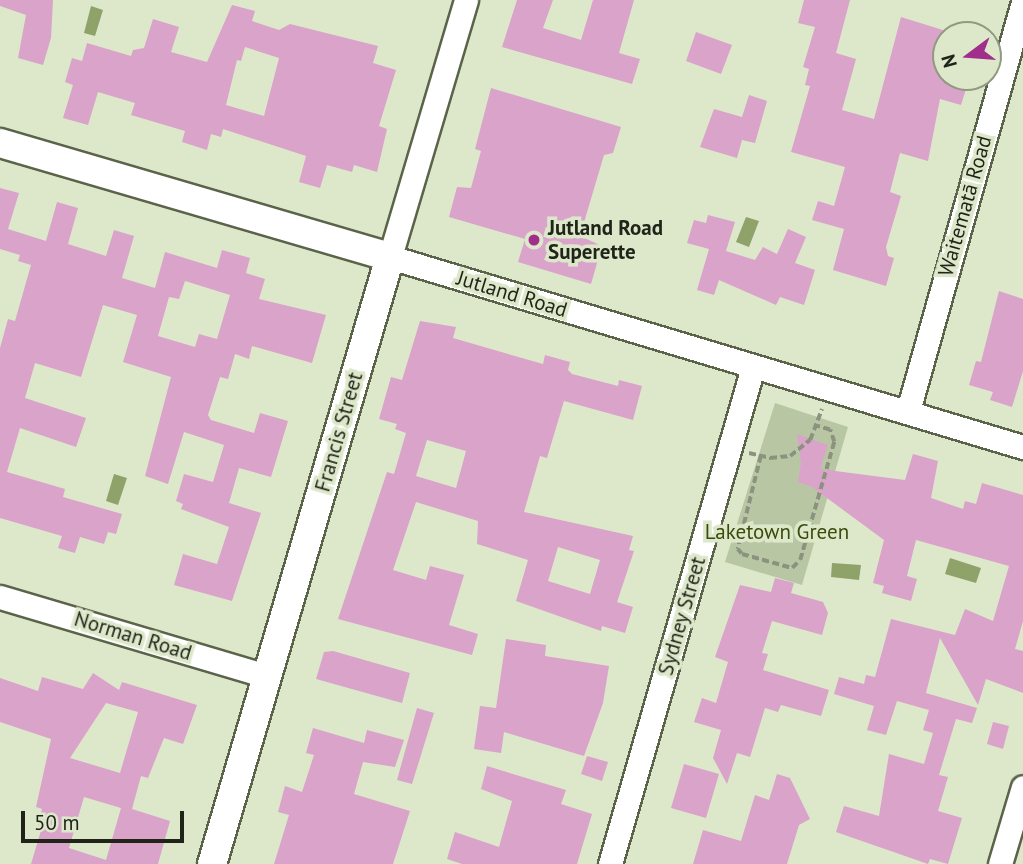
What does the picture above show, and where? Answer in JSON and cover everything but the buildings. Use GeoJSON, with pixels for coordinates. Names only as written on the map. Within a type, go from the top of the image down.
{"type":"FeatureCollection","features":[{"type":"Feature","properties":{"kind":"street","name":"Francis Street"},"geometry":{"type":"LineString","coordinates":[[212,864],[466,0]]}},
{"type":"Feature","properties":{"kind":"street","name":"Waitematā Road"},"geometry":{"type":"LineString","coordinates":[[908,411],[1023,1]]}},
{"type":"Feature","properties":{"kind":"street","name":"Jutland Road"},"geometry":{"type":"LineString","coordinates":[[0,143],[1023,447]]}},
{"type":"Feature","properties":{"kind":"street","name":"Sydney Street"},"geometry":{"type":"LineString","coordinates":[[610,864],[753,367]]}},
{"type":"Feature","properties":{"kind":"street","name":"Norman Road"},"geometry":{"type":"LineString","coordinates":[[0,597],[267,676]]}},
{"type":"Feature","properties":{"kind":"street"},"geometry":{"type":"LineString","coordinates":[[1000,864],[1023,788]]}},
{"type":"Feature","properties":{"kind":"path"},"geometry":{"type":"LineString","coordinates":[[744,452],[761,456],[790,456],[810,440],[822,409]]}},
{"type":"Feature","properties":{"kind":"path"},"geometry":{"type":"LineString","coordinates":[[761,456],[738,549],[742,554],[792,568],[800,560],[835,438],[830,430],[816,426]]}},
{"type":"Feature","properties":{"kind":"green space","name":"Laketown Green"},"geometry":{"type":"Polygon","coordinates":[[[775,403],[848,427],[802,585],[725,562],[775,403]]]}},
{"type":"Feature","properties":{"kind":"shaded area"},"geometry":{"type":"Polygon","coordinates":[[[91,6],[103,10],[95,36],[84,33],[91,6]]]}},
{"type":"Feature","properties":{"kind":"shaded area"},"geometry":{"type":"Polygon","coordinates":[[[746,217],[759,221],[749,247],[736,242],[746,217]]]}},
{"type":"Feature","properties":{"kind":"shaded area"},"geometry":{"type":"Polygon","coordinates":[[[114,474],[127,478],[118,505],[106,501],[114,474]]]}},
{"type":"Feature","properties":{"kind":"shaded area"},"geometry":{"type":"Polygon","coordinates":[[[950,558],[981,568],[976,583],[945,574],[950,558]]]}},
{"type":"Feature","properties":{"kind":"shaded area"},"geometry":{"type":"Polygon","coordinates":[[[832,563],[861,565],[859,580],[831,577],[832,563]]]}},
{"type":"Feature","properties":{"kind":"place","name":"Jutland Road Superette"},"geometry":{"type":"Point","coordinates":[534,240]}}]}
